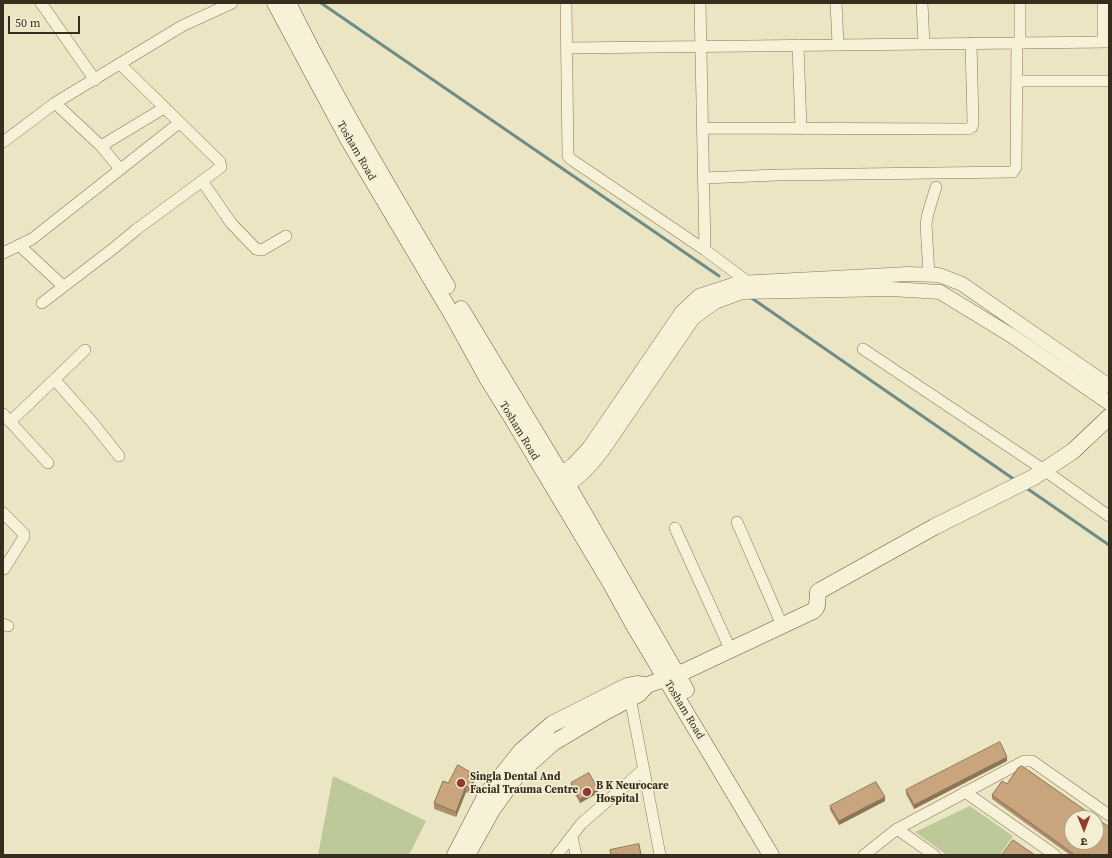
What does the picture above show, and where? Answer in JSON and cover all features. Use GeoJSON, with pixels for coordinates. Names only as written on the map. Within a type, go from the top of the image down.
{"type":"FeatureCollection","features":[{"type":"Feature","properties":{"kind":"main road","name":"Tosham Road"},"geometry":{"type":"LineString","coordinates":[[275,3],[357,154],[454,318],[487,378],[559,483]]}},
{"type":"Feature","properties":{"kind":"main road","name":"Tosham Road"},"geometry":{"type":"LineString","coordinates":[[288,3],[322,68],[396,199],[672,677],[771,855]]}},
{"type":"Feature","properties":{"kind":"main road"},"geometry":{"type":"LineString","coordinates":[[454,855],[486,795],[521,751],[552,724],[589,713],[629,693],[637,684],[648,685],[672,677],[731,651],[813,611],[816,608],[818,592],[821,590],[934,527],[1044,470],[1072,452],[1109,417]]}},
{"type":"Feature","properties":{"kind":"main road","name":"Tosham Road"},"geometry":{"type":"LineString","coordinates":[[672,677],[782,855]]}},
{"type":"Feature","properties":{"kind":"main road"},"geometry":{"type":"LineString","coordinates":[[467,855],[492,810],[517,775],[589,713]]}},
{"type":"Feature","properties":{"kind":"street"},"geometry":{"type":"LineString","coordinates":[[41,3],[95,80]]}},
{"type":"Feature","properties":{"kind":"street"},"geometry":{"type":"LineString","coordinates":[[3,142],[55,103],[182,26],[232,3]]}},
{"type":"Feature","properties":{"kind":"street"},"geometry":{"type":"LineString","coordinates":[[566,3],[568,156],[762,292]]}},
{"type":"Feature","properties":{"kind":"street"},"geometry":{"type":"LineString","coordinates":[[700,3],[704,250]]}},
{"type":"Feature","properties":{"kind":"street"},"geometry":{"type":"LineString","coordinates":[[836,3],[838,44]]}},
{"type":"Feature","properties":{"kind":"street"},"geometry":{"type":"LineString","coordinates":[[922,3],[924,44]]}},
{"type":"Feature","properties":{"kind":"street"},"geometry":{"type":"LineString","coordinates":[[703,178],[778,175],[1013,172],[1016,167],[1020,3]]}},
{"type":"Feature","properties":{"kind":"street"},"geometry":{"type":"LineString","coordinates":[[567,48],[1106,42],[1103,3]]}},
{"type":"Feature","properties":{"kind":"street"},"geometry":{"type":"LineString","coordinates":[[702,128],[968,129],[972,126],[973,122],[971,43]]}},
{"type":"Feature","properties":{"kind":"street"},"geometry":{"type":"LineString","coordinates":[[798,45],[801,129]]}},
{"type":"Feature","properties":{"kind":"street"},"geometry":{"type":"LineString","coordinates":[[42,303],[221,167],[220,162],[120,64]]}},
{"type":"Feature","properties":{"kind":"street"},"geometry":{"type":"LineString","coordinates":[[1017,81],[1109,81]]}},
{"type":"Feature","properties":{"kind":"street"},"geometry":{"type":"LineString","coordinates":[[55,103],[101,146],[120,169]]}},
{"type":"Feature","properties":{"kind":"street"},"geometry":{"type":"LineString","coordinates":[[101,146],[164,108]]}},
{"type":"Feature","properties":{"kind":"street"},"geometry":{"type":"LineString","coordinates":[[3,253],[32,239],[179,123]]}},
{"type":"Feature","properties":{"kind":"street"},"geometry":{"type":"LineString","coordinates":[[202,181],[230,223],[256,249],[262,250],[286,236]]}},
{"type":"Feature","properties":{"kind":"street"},"geometry":{"type":"LineString","coordinates":[[929,275],[926,224],[936,187]]}},
{"type":"Feature","properties":{"kind":"street"},"geometry":{"type":"LineString","coordinates":[[19,245],[63,286]]}},
{"type":"Feature","properties":{"kind":"street"},"geometry":{"type":"LineString","coordinates":[[559,483],[589,448],[682,312],[699,296],[739,283],[908,274],[939,275],[962,284],[1109,386]]}},
{"type":"Feature","properties":{"kind":"street"},"geometry":{"type":"LineString","coordinates":[[559,483],[576,480],[586,471],[602,451],[693,318],[715,302],[742,292],[891,289],[940,292],[1012,336],[1109,403]]}},
{"type":"Feature","properties":{"kind":"street"},"geometry":{"type":"LineString","coordinates":[[863,349],[1044,470],[1109,516]]}},
{"type":"Feature","properties":{"kind":"street"},"geometry":{"type":"LineString","coordinates":[[48,463],[7,418],[55,380],[85,350]]}},
{"type":"Feature","properties":{"kind":"street"},"geometry":{"type":"LineString","coordinates":[[55,380],[92,422],[119,456]]}},
{"type":"Feature","properties":{"kind":"street"},"geometry":{"type":"LineString","coordinates":[[3,513],[24,534],[24,537],[3,570]]}},
{"type":"Feature","properties":{"kind":"street"},"geometry":{"type":"LineString","coordinates":[[737,522],[782,626]]}},
{"type":"Feature","properties":{"kind":"street"},"geometry":{"type":"LineString","coordinates":[[675,528],[731,651]]}},
{"type":"Feature","properties":{"kind":"street"},"geometry":{"type":"LineString","coordinates":[[629,693],[660,855]]}},
{"type":"Feature","properties":{"kind":"street"},"geometry":{"type":"LineString","coordinates":[[864,855],[897,829],[1028,760],[1032,761],[1109,815]]}},
{"type":"Feature","properties":{"kind":"street"},"geometry":{"type":"LineString","coordinates":[[557,855],[581,824],[644,770]]}},
{"type":"Feature","properties":{"kind":"street"},"geometry":{"type":"LineString","coordinates":[[965,792],[1055,855]]}},
{"type":"Feature","properties":{"kind":"street"},"geometry":{"type":"LineString","coordinates":[[897,829],[934,855]]}},
{"type":"Feature","properties":{"kind":"street"},"geometry":{"type":"LineString","coordinates":[[572,837],[576,855]]}},
{"type":"Feature","properties":{"kind":"green space"},"geometry":{"type":"Polygon","coordinates":[[[333,776],[426,821],[409,855],[318,855],[333,776]]]}},
{"type":"Feature","properties":{"kind":"green space"},"geometry":{"type":"Polygon","coordinates":[[[970,806],[1013,836],[1000,855],[947,855],[915,832],[970,806]]]}},
{"type":"Feature","properties":{"kind":"building"},"geometry":{"type":"Polygon","coordinates":[[[1000,742],[1007,757],[914,805],[906,790],[1000,742]]]}},
{"type":"Feature","properties":{"kind":"building"},"geometry":{"type":"Polygon","coordinates":[[[458,765],[470,772],[468,776],[474,780],[469,788],[466,786],[456,812],[434,803],[443,781],[448,783],[458,765]]]}},
{"type":"Feature","properties":{"kind":"building"},"geometry":{"type":"Polygon","coordinates":[[[1022,766],[1085,810],[1064,810],[1064,847],[992,795],[1002,781],[1007,784],[1018,768],[1022,766]]]}},
{"type":"Feature","properties":{"kind":"building"},"geometry":{"type":"Polygon","coordinates":[[[589,773],[598,789],[580,799],[571,783],[589,773]]]}},
{"type":"Feature","properties":{"kind":"building"},"geometry":{"type":"Polygon","coordinates":[[[876,782],[885,797],[839,821],[830,806],[876,782]]]}},
{"type":"Feature","properties":{"kind":"building"},"geometry":{"type":"Polygon","coordinates":[[[1104,823],[1109,827],[1109,855],[1075,855],[1068,850],[1104,850],[1104,823]]]}},
{"type":"Feature","properties":{"kind":"building"},"geometry":{"type":"Polygon","coordinates":[[[1013,840],[1035,855],[1002,855],[1013,840]]]}},
{"type":"Feature","properties":{"kind":"building"},"geometry":{"type":"Polygon","coordinates":[[[639,844],[641,855],[611,855],[610,850],[639,844]]]}},
{"type":"Feature","properties":{"kind":"waterway"},"geometry":{"type":"LineString","coordinates":[[321,3],[719,276]]}},
{"type":"Feature","properties":{"kind":"waterway"},"geometry":{"type":"LineString","coordinates":[[750,297],[1015,480]]}},
{"type":"Feature","properties":{"kind":"waterway"},"geometry":{"type":"LineString","coordinates":[[1025,487],[1109,545]]}},
{"type":"Feature","properties":{"kind":"place","name":"Singla Dental And Facial Trauma Centre"},"geometry":{"type":"Point","coordinates":[461,783]}},
{"type":"Feature","properties":{"kind":"place","name":"B K Neurocare Hospital"},"geometry":{"type":"Point","coordinates":[587,792]}}]}
